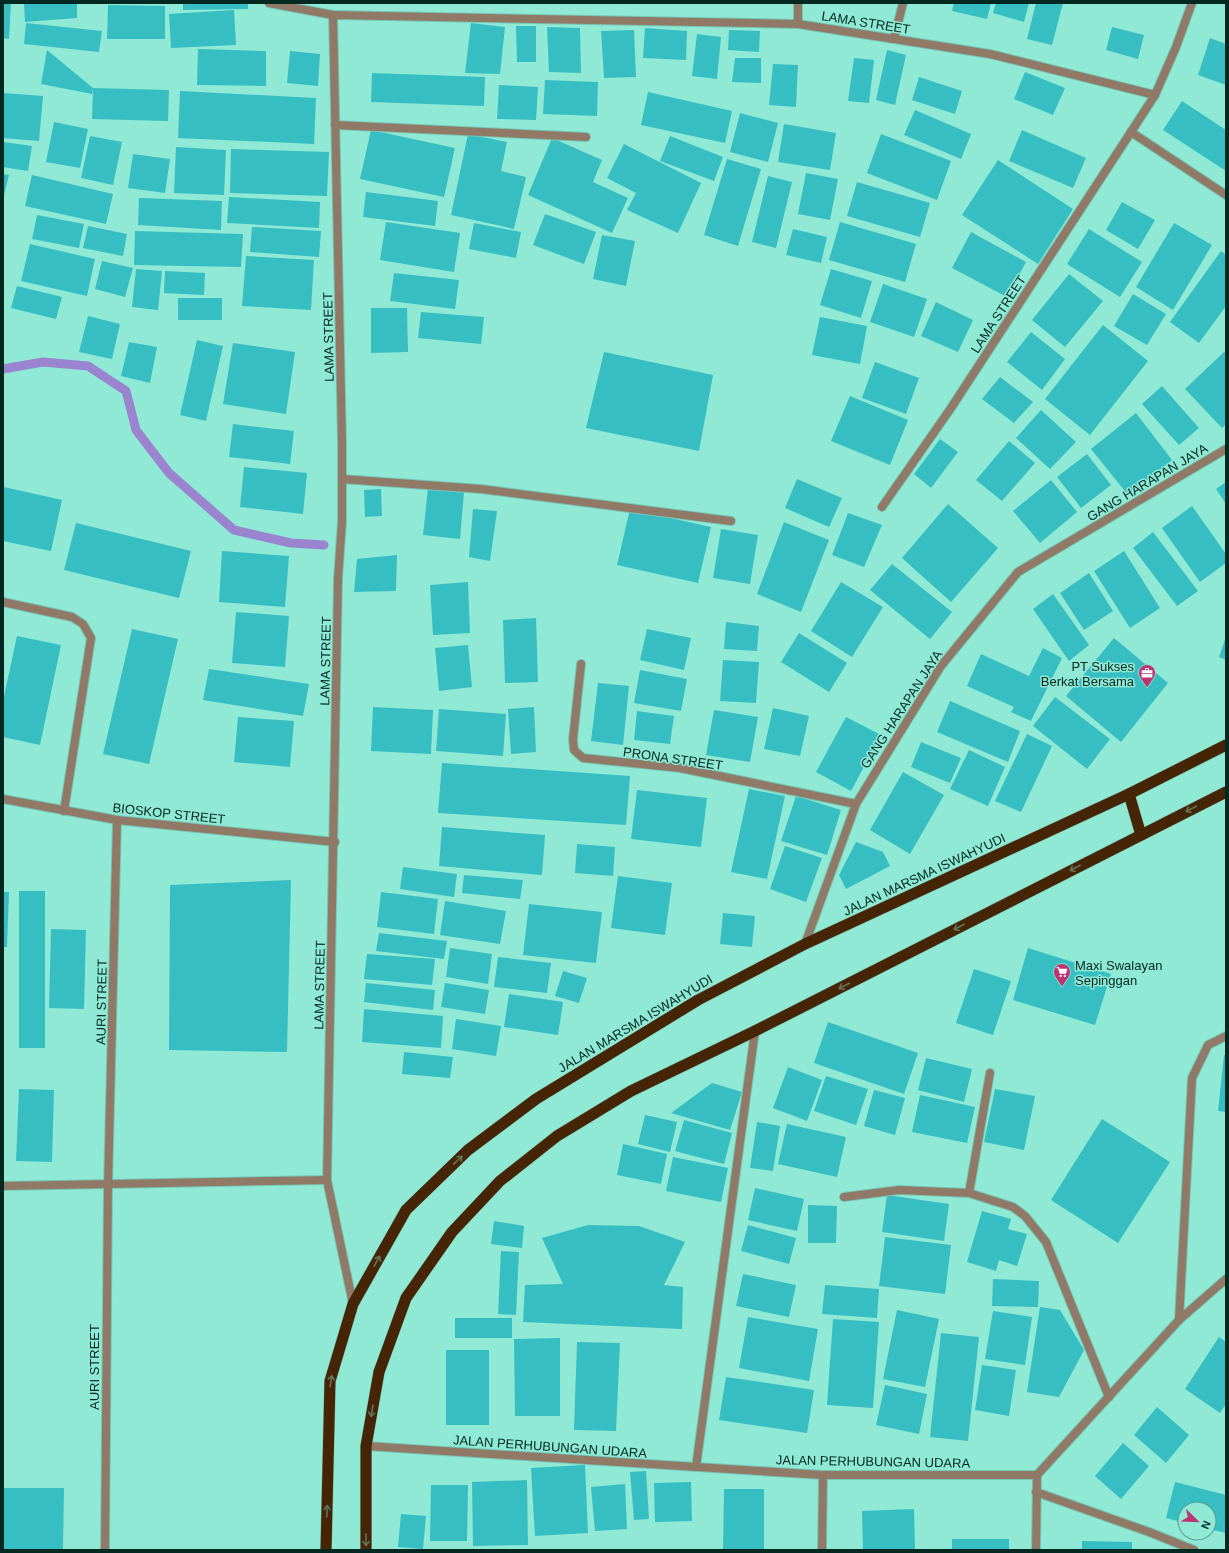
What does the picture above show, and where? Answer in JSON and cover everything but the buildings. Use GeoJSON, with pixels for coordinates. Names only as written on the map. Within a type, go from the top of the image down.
{"type":"FeatureCollection","features":[{"type":"Feature","properties":{"kind":"highway","name":"JALAN MARSMA ISWAHYUDI"},"geometry":{"type":"LineString","coordinates":[[326,1550],[330,1381],[353,1304],[406,1210],[468,1150],[536,1100],[698,1000],[805,944],[1129,794],[1226,745]]}},
{"type":"Feature","properties":{"kind":"highway"},"geometry":{"type":"LineString","coordinates":[[366,1550],[366,1446],[379,1372],[406,1298],[452,1232],[500,1181],[557,1136],[631,1091],[755,1031],[1226,792]]}},
{"type":"Feature","properties":{"kind":"highway"},"geometry":{"type":"LineString","coordinates":[[1129,794],[1141,835]]}},
{"type":"Feature","properties":{"kind":"street","name":"LAMA STREET"},"geometry":{"type":"LineString","coordinates":[[269,3],[333,15],[798,24],[990,54],[1155,95],[951,408],[882,507]]}},
{"type":"Feature","properties":{"kind":"street"},"geometry":{"type":"LineString","coordinates":[[798,3],[798,24]]}},
{"type":"Feature","properties":{"kind":"street"},"geometry":{"type":"LineString","coordinates":[[894,39],[903,3]]}},
{"type":"Feature","properties":{"kind":"street"},"geometry":{"type":"LineString","coordinates":[[1155,95],[1176,47],[1192,3]]}},
{"type":"Feature","properties":{"kind":"street","name":"LAMA STREET"},"geometry":{"type":"LineString","coordinates":[[333,15],[342,521],[338,579],[335,842],[327,1180],[353,1304]]}},
{"type":"Feature","properties":{"kind":"street"},"geometry":{"type":"LineString","coordinates":[[335,125],[586,136]]}},
{"type":"Feature","properties":{"kind":"street"},"geometry":{"type":"LineString","coordinates":[[1131,132],[1226,195]]}},
{"type":"Feature","properties":{"kind":"street","name":"GANG HARAPAN JAYA"},"geometry":{"type":"LineString","coordinates":[[805,944],[856,804],[941,666],[1018,572],[1226,449]]}},
{"type":"Feature","properties":{"kind":"street"},"geometry":{"type":"LineString","coordinates":[[342,479],[481,489],[731,522]]}},
{"type":"Feature","properties":{"kind":"street"},"geometry":{"type":"LineString","coordinates":[[3,602],[72,617],[83,624],[90,638],[64,811]]}},
{"type":"Feature","properties":{"kind":"street","name":"PRONA STREET"},"geometry":{"type":"LineString","coordinates":[[580,664],[573,739],[574,750],[583,758],[680,768],[856,804]]}},
{"type":"Feature","properties":{"kind":"street","name":"BIOSKOP STREET"},"geometry":{"type":"LineString","coordinates":[[3,799],[117,820],[335,842]]}},
{"type":"Feature","properties":{"kind":"street","name":"AURI STREET"},"geometry":{"type":"LineString","coordinates":[[105,1550],[108,1184],[117,820]]}},
{"type":"Feature","properties":{"kind":"street"},"geometry":{"type":"LineString","coordinates":[[696,1467],[755,1031]]}},
{"type":"Feature","properties":{"kind":"street"},"geometry":{"type":"LineString","coordinates":[[1179,1320],[1192,1078],[1208,1045],[1226,1036]]}},
{"type":"Feature","properties":{"kind":"street"},"geometry":{"type":"LineString","coordinates":[[969,1193],[990,1073]]}},
{"type":"Feature","properties":{"kind":"street"},"geometry":{"type":"LineString","coordinates":[[3,1186],[327,1180]]}},
{"type":"Feature","properties":{"kind":"street"},"geometry":{"type":"LineString","coordinates":[[844,1197],[899,1190],[969,1193],[1013,1207],[1034,1226],[1046,1242],[1109,1397]]}},
{"type":"Feature","properties":{"kind":"street"},"geometry":{"type":"LineString","coordinates":[[1036,1550],[1037,1475],[1179,1320],[1226,1279]]}},
{"type":"Feature","properties":{"kind":"street","name":"JALAN PERHUBUNGAN UDARA"},"geometry":{"type":"LineString","coordinates":[[366,1446],[823,1475],[1037,1475]]}},
{"type":"Feature","properties":{"kind":"street"},"geometry":{"type":"LineString","coordinates":[[822,1550],[823,1475]]}},
{"type":"Feature","properties":{"kind":"street"},"geometry":{"type":"LineString","coordinates":[[1036,1492],[1149,1532],[1194,1550]]}},
{"type":"Feature","properties":{"kind":"waterway"},"geometry":{"type":"LineString","coordinates":[[3,369],[43,362],[88,366],[126,391],[136,430],[169,473],[234,530],[291,543],[324,545]]}},
{"type":"Feature","properties":{"kind":"place","name":"PT Sukses Berkat Bersama"},"geometry":{"type":"Point","coordinates":[1147,688]}},
{"type":"Feature","properties":{"kind":"place","name":"Maxi Swalayan Sepinggan"},"geometry":{"type":"Point","coordinates":[1062,987]}}]}
